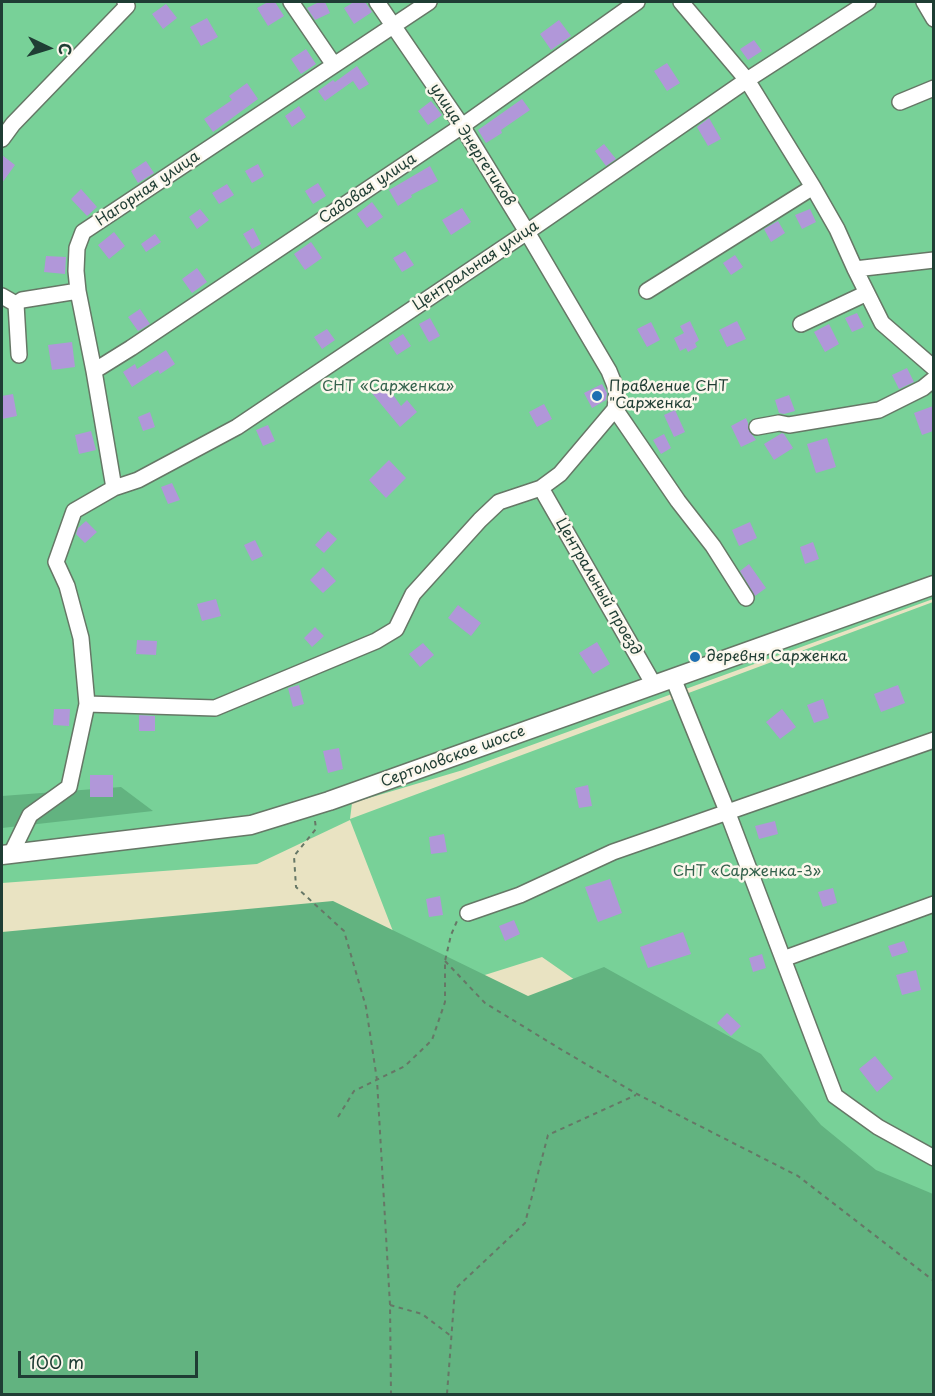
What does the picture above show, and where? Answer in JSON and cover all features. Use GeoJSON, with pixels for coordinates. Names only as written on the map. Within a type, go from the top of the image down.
{"type":"FeatureCollection","features":[{"type":"Feature","properties":{"kind":"main road","name":"Сертоловское шоссе"},"geometry":{"type":"LineString","coordinates":[[6,854],[251,825],[315,806],[933,585]]}},
{"type":"Feature","properties":{"kind":"street"},"geometry":{"type":"LineString","coordinates":[[2,139],[13,124],[127,6],[125,2]]}},
{"type":"Feature","properties":{"kind":"street"},"geometry":{"type":"LineString","coordinates":[[291,2],[334,65]]}},
{"type":"Feature","properties":{"kind":"street","name":"улица Энергетиков"},"geometry":{"type":"LineString","coordinates":[[376,2],[462,126],[609,371],[617,391],[615,410]]}},
{"type":"Feature","properties":{"kind":"street","name":"Нагорная улица"},"geometry":{"type":"LineString","coordinates":[[114,488],[78,291],[77,248],[83,232],[429,2]]}},
{"type":"Feature","properties":{"kind":"street","name":"Садовая улица"},"geometry":{"type":"LineString","coordinates":[[94,371],[462,126],[637,2]]}},
{"type":"Feature","properties":{"kind":"street"},"geometry":{"type":"LineString","coordinates":[[681,2],[747,80],[837,229],[882,323],[933,369]]}},
{"type":"Feature","properties":{"kind":"street","name":"Центральная улица"},"geometry":{"type":"LineString","coordinates":[[87,704],[81,638],[67,586],[56,562],[74,511],[114,488],[138,480],[237,427],[527,232],[747,80],[868,2]]}},
{"type":"Feature","properties":{"kind":"street"},"geometry":{"type":"LineString","coordinates":[[924,2],[933,19]]}},
{"type":"Feature","properties":{"kind":"street"},"geometry":{"type":"LineString","coordinates":[[900,102],[933,88]]}},
{"type":"Feature","properties":{"kind":"street"},"geometry":{"type":"LineString","coordinates":[[647,291],[813,187]]}},
{"type":"Feature","properties":{"kind":"street"},"geometry":{"type":"LineString","coordinates":[[855,269],[933,260]]}},
{"type":"Feature","properties":{"kind":"street"},"geometry":{"type":"LineString","coordinates":[[16,304],[22,300],[78,291]]}},
{"type":"Feature","properties":{"kind":"street"},"geometry":{"type":"LineString","coordinates":[[801,324],[867,293]]}},
{"type":"Feature","properties":{"kind":"street"},"geometry":{"type":"LineString","coordinates":[[2,296],[16,304]]}},
{"type":"Feature","properties":{"kind":"street"},"geometry":{"type":"LineString","coordinates":[[16,304],[18,355]]}},
{"type":"Feature","properties":{"kind":"street"},"geometry":{"type":"LineString","coordinates":[[757,427],[779,423],[789,425],[879,410],[923,388],[933,379]]}},
{"type":"Feature","properties":{"kind":"street"},"geometry":{"type":"LineString","coordinates":[[6,854],[30,815],[69,787],[87,704],[215,708],[376,641],[396,628],[413,594],[480,520],[500,502],[541,488],[560,474],[615,410],[678,501],[713,546],[746,598]]}},
{"type":"Feature","properties":{"kind":"street","name":"Центральный проезд"},"geometry":{"type":"LineString","coordinates":[[541,488],[654,685]]}},
{"type":"Feature","properties":{"kind":"street"},"geometry":{"type":"LineString","coordinates":[[673,678],[727,811],[834,1096],[878,1128],[933,1158]]}},
{"type":"Feature","properties":{"kind":"street"},"geometry":{"type":"LineString","coordinates":[[468,913],[520,895],[613,852],[933,740]]}},
{"type":"Feature","properties":{"kind":"street"},"geometry":{"type":"LineString","coordinates":[[783,958],[933,904]]}},
{"type":"Feature","properties":{"kind":"path"},"geometry":{"type":"LineString","coordinates":[[315,806],[316,829],[294,856],[297,887],[344,931],[366,1007],[377,1080],[390,1305],[392,1395]]}},
{"type":"Feature","properties":{"kind":"path"},"geometry":{"type":"LineString","coordinates":[[338,1117],[354,1091],[405,1066],[432,1040],[445,1002],[445,962],[451,935],[458,920],[468,913]]}},
{"type":"Feature","properties":{"kind":"path"},"geometry":{"type":"LineString","coordinates":[[445,962],[485,1003],[637,1094],[798,1176],[933,1281]]}},
{"type":"Feature","properties":{"kind":"path"},"geometry":{"type":"LineString","coordinates":[[447,1395],[455,1289],[525,1224],[548,1135],[637,1094]]}},
{"type":"Feature","properties":{"kind":"path"},"geometry":{"type":"LineString","coordinates":[[390,1305],[422,1314],[452,1336]]}},
{"type":"Feature","properties":{"kind":"green space","name":"СНТ «Сарженка»"},"geometry":{"type":"Polygon","coordinates":[[[2,2],[933,2],[933,599],[463,770],[352,803],[350,819],[933,602],[933,1230],[542,957],[418,996],[350,820],[257,864],[2,883],[2,2]]]}},
{"type":"Feature","properties":{"kind":"green space"},"geometry":{"type":"Polygon","coordinates":[[[121,787],[153,811],[2,828],[2,796],[121,787]]]}},
{"type":"Feature","properties":{"kind":"green space"},"geometry":{"type":"Polygon","coordinates":[[[333,901],[528,996],[604,967],[761,1054],[821,1125],[876,1170],[933,1194],[933,1394],[2,1394],[2,932],[333,901]]]}},
{"type":"Feature","properties":{"kind":"building"},"geometry":{"type":"Polygon","coordinates":[[[268,2],[275,2],[284,16],[268,26],[257,8],[268,2]]]}},
{"type":"Feature","properties":{"kind":"building"},"geometry":{"type":"Polygon","coordinates":[[[319,2],[325,2],[330,13],[315,20],[307,8],[319,2]]]}},
{"type":"Feature","properties":{"kind":"building"},"geometry":{"type":"Polygon","coordinates":[[[354,2],[365,2],[372,12],[354,24],[344,8],[354,2]]]}},
{"type":"Feature","properties":{"kind":"building"},"geometry":{"type":"Polygon","coordinates":[[[166,4],[177,18],[163,29],[152,14],[166,4]]]}},
{"type":"Feature","properties":{"kind":"building"},"geometry":{"type":"Polygon","coordinates":[[[207,18],[218,37],[201,46],[190,27],[207,18]]]}},
{"type":"Feature","properties":{"kind":"building"},"geometry":{"type":"Polygon","coordinates":[[[559,20],[571,36],[551,50],[540,34],[559,20]]]}},
{"type":"Feature","properties":{"kind":"building"},"geometry":{"type":"Polygon","coordinates":[[[754,40],[762,51],[748,60],[740,49],[754,40]]]}},
{"type":"Feature","properties":{"kind":"building"},"geometry":{"type":"Polygon","coordinates":[[[306,49],[316,64],[301,74],[291,59],[306,49]]]}},
{"type":"Feature","properties":{"kind":"building"},"geometry":{"type":"Polygon","coordinates":[[[667,63],[680,83],[667,91],[654,71],[667,63]]]}},
{"type":"Feature","properties":{"kind":"building"},"geometry":{"type":"Polygon","coordinates":[[[357,66],[369,84],[359,90],[353,81],[325,101],[318,91],[357,66]]]}},
{"type":"Feature","properties":{"kind":"building"},"geometry":{"type":"Polygon","coordinates":[[[247,83],[258,99],[213,132],[204,119],[232,100],[229,96],[247,83]]]}},
{"type":"Feature","properties":{"kind":"building"},"geometry":{"type":"Polygon","coordinates":[[[522,99],[530,110],[486,143],[478,130],[522,99]]]}},
{"type":"Feature","properties":{"kind":"building"},"geometry":{"type":"Polygon","coordinates":[[[431,101],[442,115],[428,125],[418,111],[431,101]]]}},
{"type":"Feature","properties":{"kind":"building"},"geometry":{"type":"Polygon","coordinates":[[[299,106],[306,117],[292,127],[285,116],[299,106]]]}},
{"type":"Feature","properties":{"kind":"building"},"geometry":{"type":"Polygon","coordinates":[[[709,118],[721,139],[708,146],[697,127],[709,118]]]}},
{"type":"Feature","properties":{"kind":"building"},"geometry":{"type":"Polygon","coordinates":[[[604,144],[616,159],[606,166],[595,151],[604,144]]]}},
{"type":"Feature","properties":{"kind":"building"},"geometry":{"type":"Polygon","coordinates":[[[2,155],[15,165],[2,183],[2,155]]]}},
{"type":"Feature","properties":{"kind":"building"},"geometry":{"type":"Polygon","coordinates":[[[146,161],[154,173],[138,183],[131,171],[146,161]]]}},
{"type":"Feature","properties":{"kind":"building"},"geometry":{"type":"Polygon","coordinates":[[[258,164],[264,176],[252,183],[245,171],[258,164]]]}},
{"type":"Feature","properties":{"kind":"building"},"geometry":{"type":"Polygon","coordinates":[[[430,166],[438,181],[411,195],[412,197],[398,206],[389,190],[430,166]]]}},
{"type":"Feature","properties":{"kind":"building"},"geometry":{"type":"Polygon","coordinates":[[[318,183],[326,196],[313,204],[305,191],[318,183]]]}},
{"type":"Feature","properties":{"kind":"building"},"geometry":{"type":"Polygon","coordinates":[[[227,184],[234,195],[219,204],[212,193],[227,184]]]}},
{"type":"Feature","properties":{"kind":"building"},"geometry":{"type":"Polygon","coordinates":[[[81,189],[97,207],[87,216],[71,199],[81,189]]]}},
{"type":"Feature","properties":{"kind":"building"},"geometry":{"type":"Polygon","coordinates":[[[372,202],[383,217],[367,228],[357,214],[372,202]]]}},
{"type":"Feature","properties":{"kind":"building"},"geometry":{"type":"Polygon","coordinates":[[[462,208],[471,222],[451,235],[442,220],[462,208]]]}},
{"type":"Feature","properties":{"kind":"building"},"geometry":{"type":"Polygon","coordinates":[[[200,209],[209,220],[197,229],[189,217],[200,209]]]}},
{"type":"Feature","properties":{"kind":"building"},"geometry":{"type":"Polygon","coordinates":[[[810,209],[816,222],[802,229],[795,215],[810,209]]]}},
{"type":"Feature","properties":{"kind":"building"},"geometry":{"type":"Polygon","coordinates":[[[778,221],[785,233],[771,242],[764,229],[778,221]]]}},
{"type":"Feature","properties":{"kind":"building"},"geometry":{"type":"Polygon","coordinates":[[[253,228],[261,244],[252,249],[243,234],[253,228]]]}},
{"type":"Feature","properties":{"kind":"building"},"geometry":{"type":"Polygon","coordinates":[[[114,232],[125,246],[109,259],[98,245],[114,232]]]}},
{"type":"Feature","properties":{"kind":"building"},"geometry":{"type":"Polygon","coordinates":[[[155,234],[161,242],[146,252],[141,244],[155,234]]]}},
{"type":"Feature","properties":{"kind":"building"},"geometry":{"type":"Polygon","coordinates":[[[311,242],[322,258],[305,270],[294,254],[311,242]]]}},
{"type":"Feature","properties":{"kind":"building"},"geometry":{"type":"Polygon","coordinates":[[[405,251],[414,265],[402,272],[393,258],[405,251]]]}},
{"type":"Feature","properties":{"kind":"building"},"geometry":{"type":"Polygon","coordinates":[[[735,255],[743,267],[731,275],[723,263],[735,255]]]}},
{"type":"Feature","properties":{"kind":"building"},"geometry":{"type":"Polygon","coordinates":[[[46,256],[66,257],[65,274],[44,272],[46,256]]]}},
{"type":"Feature","properties":{"kind":"building"},"geometry":{"type":"Polygon","coordinates":[[[197,268],[207,282],[192,293],[182,279],[197,268]]]}},
{"type":"Feature","properties":{"kind":"building"},"geometry":{"type":"Polygon","coordinates":[[[140,309],[150,324],[138,331],[128,317],[140,309]]]}},
{"type":"Feature","properties":{"kind":"building"},"geometry":{"type":"Polygon","coordinates":[[[857,313],[864,327],[852,332],[845,318],[857,313]]]}},
{"type":"Feature","properties":{"kind":"building"},"geometry":{"type":"Polygon","coordinates":[[[430,318],[440,336],[429,342],[419,324],[430,318]]]}},
{"type":"Feature","properties":{"kind":"building"},"geometry":{"type":"Polygon","coordinates":[[[690,321],[699,340],[695,343],[697,347],[688,352],[686,348],[680,351],[674,338],[684,333],[680,326],[690,321]]]}},
{"type":"Feature","properties":{"kind":"building"},"geometry":{"type":"Polygon","coordinates":[[[737,321],[746,339],[727,347],[719,330],[737,321]]]}},
{"type":"Feature","properties":{"kind":"building"},"geometry":{"type":"Polygon","coordinates":[[[651,322],[660,340],[647,347],[637,329],[651,322]]]}},
{"type":"Feature","properties":{"kind":"building"},"geometry":{"type":"Polygon","coordinates":[[[829,324],[839,344],[825,352],[814,332],[829,324]]]}},
{"type":"Feature","properties":{"kind":"building"},"geometry":{"type":"Polygon","coordinates":[[[327,329],[335,340],[322,349],[314,337],[327,329]]]}},
{"type":"Feature","properties":{"kind":"building"},"geometry":{"type":"Polygon","coordinates":[[[403,334],[411,346],[397,355],[389,343],[403,334]]]}},
{"type":"Feature","properties":{"kind":"building"},"geometry":{"type":"Polygon","coordinates":[[[72,342],[75,367],[52,370],[48,345],[72,342]]]}},
{"type":"Feature","properties":{"kind":"building"},"geometry":{"type":"Polygon","coordinates":[[[166,350],[175,364],[160,374],[158,370],[132,387],[123,372],[135,364],[137,369],[166,350]]]}},
{"type":"Feature","properties":{"kind":"building"},"geometry":{"type":"Polygon","coordinates":[[[907,368],[914,382],[899,389],[892,375],[907,368]]]}},
{"type":"Feature","properties":{"kind":"building"},"geometry":{"type":"Polygon","coordinates":[[[384,382],[401,406],[407,400],[417,412],[400,427],[371,392],[384,382]]]}},
{"type":"Feature","properties":{"kind":"building","name":"Правление СНТ \"Сарженка\""},"geometry":{"type":"Polygon","coordinates":[[[602,384],[607,393],[606,400],[592,408],[584,393],[602,384]]]}},
{"type":"Feature","properties":{"kind":"building"},"geometry":{"type":"Polygon","coordinates":[[[13,394],[17,416],[2,419],[2,396],[13,394]]]}},
{"type":"Feature","properties":{"kind":"building"},"geometry":{"type":"Polygon","coordinates":[[[789,395],[795,411],[779,413],[775,400],[789,395]]]}},
{"type":"Feature","properties":{"kind":"building"},"geometry":{"type":"Polygon","coordinates":[[[544,404],[552,419],[537,427],[529,412],[544,404]]]}},
{"type":"Feature","properties":{"kind":"building"},"geometry":{"type":"Polygon","coordinates":[[[933,406],[933,431],[922,435],[914,413],[933,406]]]}},
{"type":"Feature","properties":{"kind":"building"},"geometry":{"type":"Polygon","coordinates":[[[675,410],[685,432],[674,437],[664,415],[675,410]]]}},
{"type":"Feature","properties":{"kind":"building"},"geometry":{"type":"Polygon","coordinates":[[[150,412],[155,427],[143,431],[138,417],[150,412]]]}},
{"type":"Feature","properties":{"kind":"building"},"geometry":{"type":"Polygon","coordinates":[[[746,418],[748,429],[756,440],[741,447],[731,426],[746,418]]]}},
{"type":"Feature","properties":{"kind":"building"},"geometry":{"type":"Polygon","coordinates":[[[268,425],[275,441],[263,446],[256,430],[268,425]]]}},
{"type":"Feature","properties":{"kind":"building"},"geometry":{"type":"Polygon","coordinates":[[[91,431],[96,450],[79,454],[75,435],[91,431]]]}},
{"type":"Feature","properties":{"kind":"building"},"geometry":{"type":"Polygon","coordinates":[[[782,433],[793,448],[774,460],[764,444],[782,433]]]}},
{"type":"Feature","properties":{"kind":"building"},"geometry":{"type":"Polygon","coordinates":[[[664,434],[671,448],[661,454],[653,440],[664,434]]]}},
{"type":"Feature","properties":{"kind":"building"},"geometry":{"type":"Polygon","coordinates":[[[827,438],[836,467],[816,473],[807,444],[827,438]]]}},
{"type":"Feature","properties":{"kind":"building"},"geometry":{"type":"Polygon","coordinates":[[[389,460],[406,478],[386,498],[369,480],[389,460]]]}},
{"type":"Feature","properties":{"kind":"building"},"geometry":{"type":"Polygon","coordinates":[[[172,483],[180,500],[168,504],[161,487],[172,483]]]}},
{"type":"Feature","properties":{"kind":"building"},"geometry":{"type":"Polygon","coordinates":[[[86,521],[97,532],[85,543],[76,534],[78,528],[86,521]]]}},
{"type":"Feature","properties":{"kind":"building"},"geometry":{"type":"Polygon","coordinates":[[[750,522],[757,538],[739,546],[732,530],[750,522]]]}},
{"type":"Feature","properties":{"kind":"building"},"geometry":{"type":"Polygon","coordinates":[[[328,531],[337,539],[324,553],[315,545],[328,531]]]}},
{"type":"Feature","properties":{"kind":"building"},"geometry":{"type":"Polygon","coordinates":[[[255,540],[263,556],[252,561],[244,545],[255,540]]]}},
{"type":"Feature","properties":{"kind":"building"},"geometry":{"type":"Polygon","coordinates":[[[813,542],[819,559],[805,564],[800,547],[813,542]]]}},
{"type":"Feature","properties":{"kind":"building"},"geometry":{"type":"Polygon","coordinates":[[[749,564],[766,588],[755,596],[740,571],[749,564]]]}},
{"type":"Feature","properties":{"kind":"building"},"geometry":{"type":"Polygon","coordinates":[[[323,567],[336,581],[323,593],[310,580],[323,567]]]}},
{"type":"Feature","properties":{"kind":"building"},"geometry":{"type":"Polygon","coordinates":[[[216,599],[221,616],[202,621],[197,604],[216,599]]]}},
{"type":"Feature","properties":{"kind":"building"},"geometry":{"type":"Polygon","coordinates":[[[458,605],[481,623],[471,636],[448,618],[458,605]]]}},
{"type":"Feature","properties":{"kind":"building"},"geometry":{"type":"Polygon","coordinates":[[[315,627],[324,636],[312,647],[304,638],[315,627]]]}},
{"type":"Feature","properties":{"kind":"building"},"geometry":{"type":"Polygon","coordinates":[[[137,640],[157,641],[156,655],[136,654],[137,640]]]}},
{"type":"Feature","properties":{"kind":"building"},"geometry":{"type":"Polygon","coordinates":[[[597,642],[610,664],[593,674],[579,653],[597,642]]]}},
{"type":"Feature","properties":{"kind":"building"},"geometry":{"type":"Polygon","coordinates":[[[423,643],[434,655],[420,667],[409,654],[423,643]]]}},
{"type":"Feature","properties":{"kind":"building"},"geometry":{"type":"Polygon","coordinates":[[[299,685],[304,704],[293,707],[288,688],[299,685]]]}},
{"type":"Feature","properties":{"kind":"building"},"geometry":{"type":"Polygon","coordinates":[[[898,685],[905,703],[881,712],[874,694],[898,685]]]}},
{"type":"Feature","properties":{"kind":"building"},"geometry":{"type":"Polygon","coordinates":[[[823,699],[829,718],[814,723],[807,705],[823,699]]]}},
{"type":"Feature","properties":{"kind":"building"},"geometry":{"type":"Polygon","coordinates":[[[54,709],[70,709],[69,726],[53,725],[54,709]]]}},
{"type":"Feature","properties":{"kind":"building"},"geometry":{"type":"Polygon","coordinates":[[[782,709],[796,727],[780,739],[766,722],[782,709]]]}},
{"type":"Feature","properties":{"kind":"building"},"geometry":{"type":"Polygon","coordinates":[[[139,715],[155,716],[155,731],[139,731],[139,715]]]}},
{"type":"Feature","properties":{"kind":"building"},"geometry":{"type":"Polygon","coordinates":[[[339,748],[343,769],[328,773],[323,751],[339,748]]]}},
{"type":"Feature","properties":{"kind":"building"},"geometry":{"type":"Polygon","coordinates":[[[90,775],[113,775],[113,797],[90,797],[90,775]]]}},
{"type":"Feature","properties":{"kind":"building"},"geometry":{"type":"Polygon","coordinates":[[[588,785],[592,806],[579,808],[575,788],[588,785]]]}},
{"type":"Feature","properties":{"kind":"building"},"geometry":{"type":"Polygon","coordinates":[[[775,821],[778,834],[759,839],[755,826],[775,821]]]}},
{"type":"Feature","properties":{"kind":"building"},"geometry":{"type":"Polygon","coordinates":[[[444,834],[447,852],[431,854],[429,837],[444,834]]]}},
{"type":"Feature","properties":{"kind":"building"},"geometry":{"type":"Polygon","coordinates":[[[610,879],[622,913],[598,922],[585,887],[610,879]]]}},
{"type":"Feature","properties":{"kind":"building"},"geometry":{"type":"Polygon","coordinates":[[[833,888],[837,903],[823,907],[818,892],[833,888]]]}},
{"type":"Feature","properties":{"kind":"building"},"geometry":{"type":"Polygon","coordinates":[[[440,896],[443,915],[429,917],[426,899],[440,896]]]}},
{"type":"Feature","properties":{"kind":"building"},"geometry":{"type":"Polygon","coordinates":[[[514,920],[520,934],[505,941],[499,926],[514,920]]]}},
{"type":"Feature","properties":{"kind":"building"},"geometry":{"type":"Polygon","coordinates":[[[683,932],[691,954],[648,968],[640,947],[683,932]]]}},
{"type":"Feature","properties":{"kind":"building"},"geometry":{"type":"Polygon","coordinates":[[[904,941],[908,952],[892,957],[888,946],[904,941]]]}},
{"type":"Feature","properties":{"kind":"building"},"geometry":{"type":"Polygon","coordinates":[[[762,954],[766,968],[753,972],[749,958],[762,954]]]}},
{"type":"Feature","properties":{"kind":"building"},"geometry":{"type":"Polygon","coordinates":[[[916,970],[921,990],[902,995],[896,975],[916,970]]]}},
{"type":"Feature","properties":{"kind":"building"},"geometry":{"type":"Polygon","coordinates":[[[727,1013],[741,1026],[731,1036],[717,1023],[727,1013]]]}},
{"type":"Feature","properties":{"kind":"building"},"geometry":{"type":"Polygon","coordinates":[[[875,1056],[893,1078],[877,1092],[859,1069],[875,1056]]]}},
{"type":"Feature","properties":{"kind":"place","name":"Правление СНТ \"Сарженка\""},"geometry":{"type":"Point","coordinates":[597,396]}},
{"type":"Feature","properties":{"kind":"place","name":"деревня Сарженка"},"geometry":{"type":"Point","coordinates":[695,657]}},
{"type":"Feature","properties":{"kind":"park label","name":"СНТ «Сарженка-3»"},"geometry":{"type":"Point","coordinates":[747,872]}}]}
